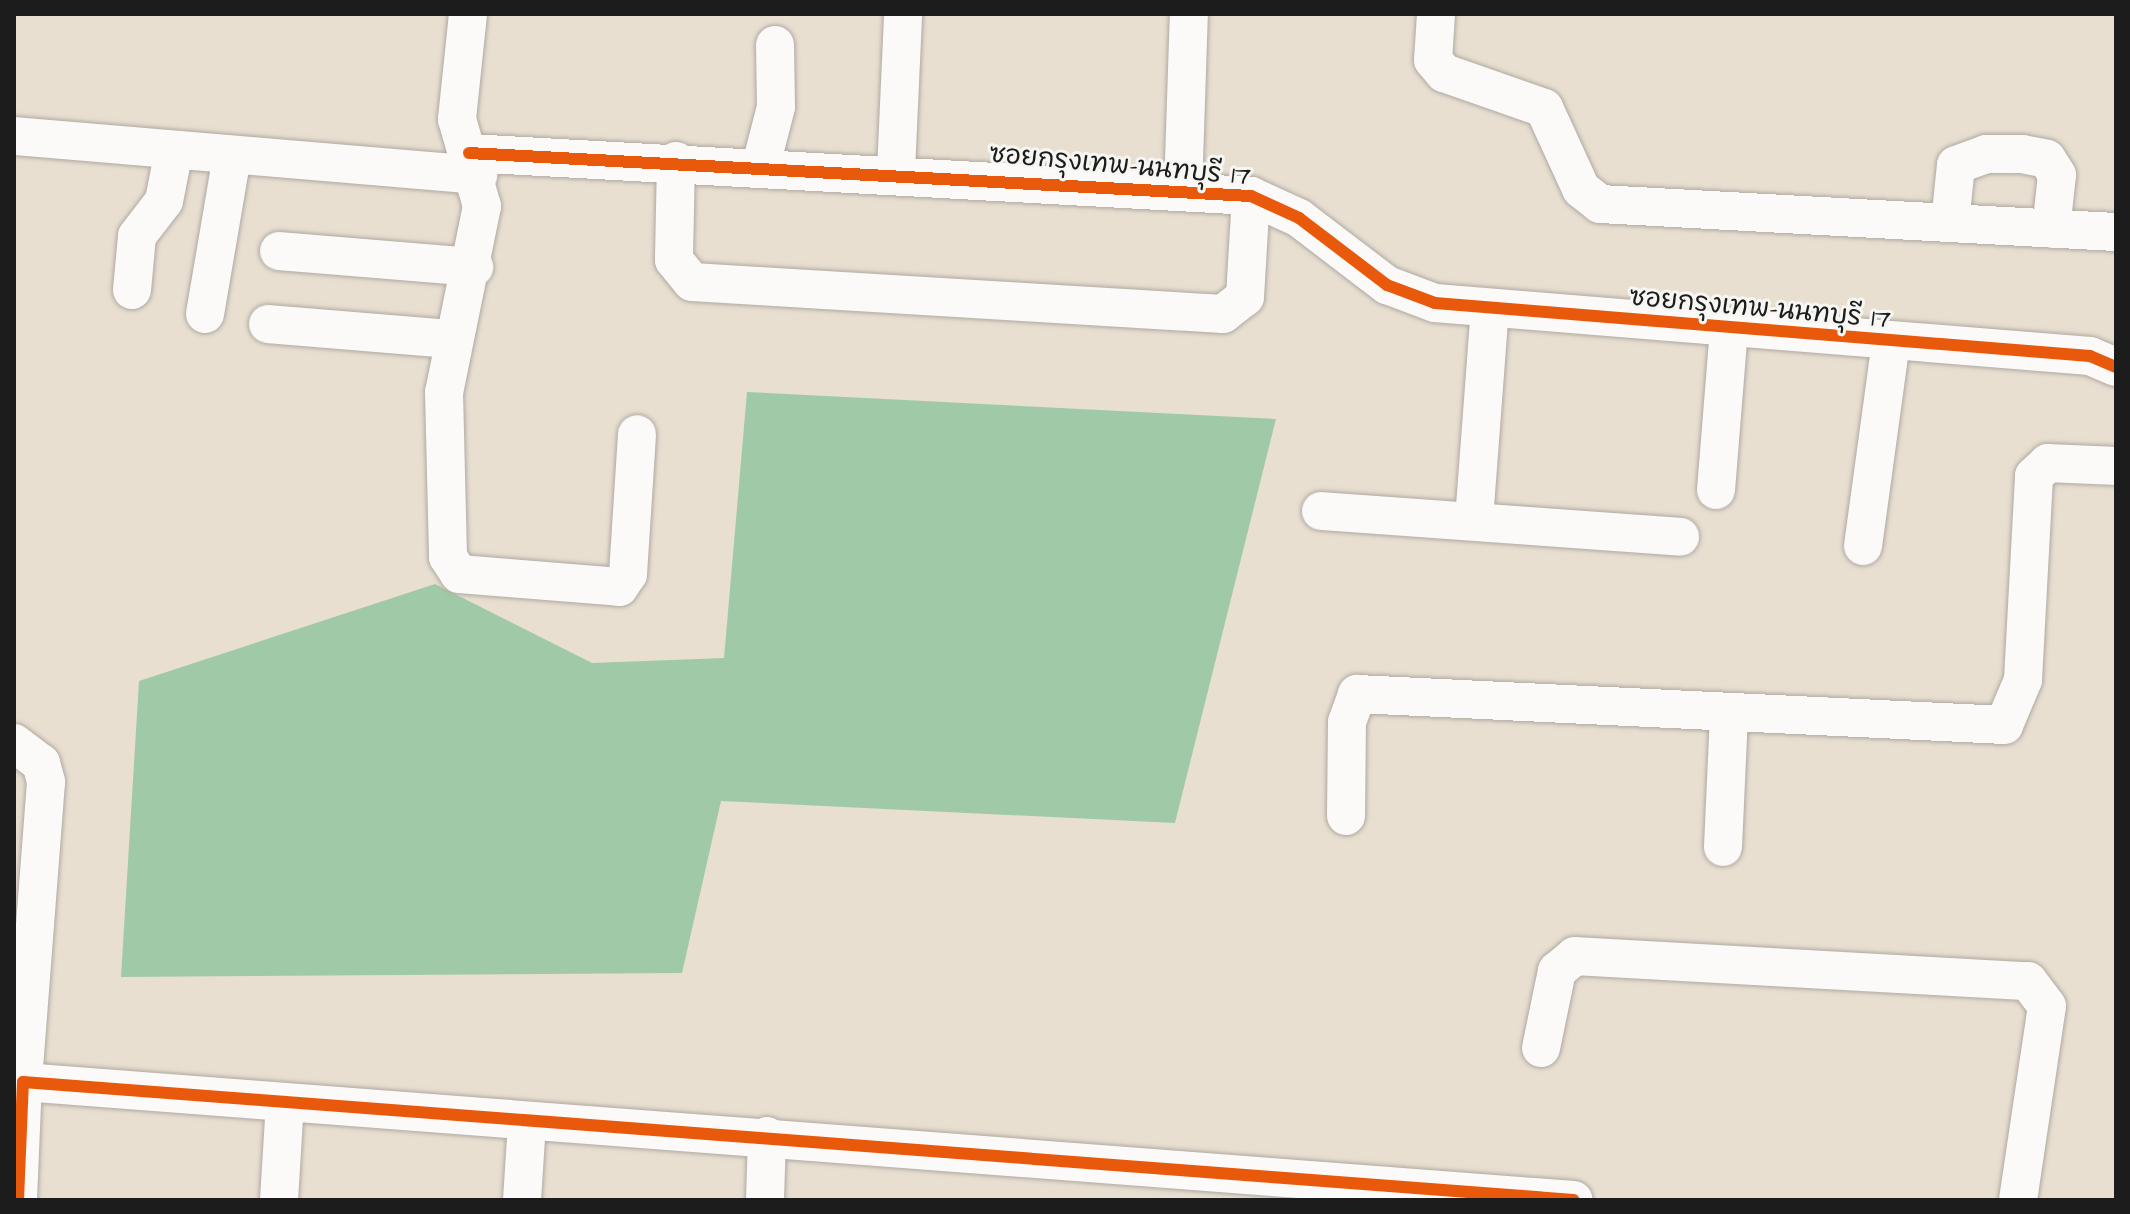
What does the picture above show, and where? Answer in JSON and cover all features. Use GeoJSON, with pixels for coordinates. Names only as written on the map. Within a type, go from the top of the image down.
{"type":"FeatureCollection","features":[{"type":"Feature","properties":{"kind":"street"},"geometry":{"type":"LineString","coordinates":[[468,14],[457,119],[474,164],[474,267],[449,339],[448,557],[459,574],[619,587],[628,574],[637,434]]}},
{"type":"Feature","properties":{"kind":"street"},"geometry":{"type":"LineString","coordinates":[[896,171],[903,14]]}},
{"type":"Feature","properties":{"kind":"street"},"geometry":{"type":"LineString","coordinates":[[1183,191],[1189,14]]}},
{"type":"Feature","properties":{"kind":"street"},"geometry":{"type":"LineString","coordinates":[[1436,14],[1433,60],[1444,73],[1544,108],[1581,189],[1600,204],[2116,232]]}},
{"type":"Feature","properties":{"kind":"street"},"geometry":{"type":"LineString","coordinates":[[761,165],[776,107],[775,45]]}},
{"type":"Feature","properties":{"kind":"street","name":"ซอยกรุงเทพ-นนทบุรี 17"},"geometry":{"type":"LineString","coordinates":[[14,136],[232,156],[474,164],[676,161],[896,171],[1251,196],[1299,218],[1387,285],[1435,303],[2090,356],[2116,367]]}},
{"type":"Feature","properties":{"kind":"street"},"geometry":{"type":"LineString","coordinates":[[132,290],[137,236],[164,201],[174,150]]}},
{"type":"Feature","properties":{"kind":"street"},"geometry":{"type":"LineString","coordinates":[[1950,223],[1956,165],[1986,154],[2022,154],[2047,159],[2057,175],[2051,229]]}},
{"type":"Feature","properties":{"kind":"street"},"geometry":{"type":"LineString","coordinates":[[205,314],[232,156]]}},
{"type":"Feature","properties":{"kind":"street"},"geometry":{"type":"LineString","coordinates":[[676,161],[677,270],[708,283],[1223,314],[1245,297],[1251,196]]}},
{"type":"Feature","properties":{"kind":"street"},"geometry":{"type":"LineString","coordinates":[[279,251],[474,267]]}},
{"type":"Feature","properties":{"kind":"street"},"geometry":{"type":"LineString","coordinates":[[1474,520],[1490,309]]}},
{"type":"Feature","properties":{"kind":"street"},"geometry":{"type":"LineString","coordinates":[[268,324],[449,339]]}},
{"type":"Feature","properties":{"kind":"street"},"geometry":{"type":"LineString","coordinates":[[1716,490],[1729,327]]}},
{"type":"Feature","properties":{"kind":"street"},"geometry":{"type":"LineString","coordinates":[[1863,546],[1891,342]]}},
{"type":"Feature","properties":{"kind":"street"},"geometry":{"type":"LineString","coordinates":[[1346,816],[1347,722],[1357,694],[1729,716],[2004,725],[2023,680],[2034,476],[2048,463],[2116,466]]}},
{"type":"Feature","properties":{"kind":"street"},"geometry":{"type":"LineString","coordinates":[[1321,511],[1680,537]]}},
{"type":"Feature","properties":{"kind":"street"},"geometry":{"type":"LineString","coordinates":[[1723,847],[1729,716]]}},
{"type":"Feature","properties":{"kind":"street"},"geometry":{"type":"LineString","coordinates":[[14,743],[41,763],[46,782],[23,1082],[18,1200]]}},
{"type":"Feature","properties":{"kind":"street"},"geometry":{"type":"LineString","coordinates":[[1541,1048],[1557,971],[1575,956],[2028,981],[2047,1006],[2018,1200]]}},
{"type":"Feature","properties":{"kind":"street"},"geometry":{"type":"LineString","coordinates":[[23,1082],[527,1122],[767,1136],[1336,1191],[1574,1200]]}},
{"type":"Feature","properties":{"kind":"street"},"geometry":{"type":"LineString","coordinates":[[279,1200],[285,1103]]}},
{"type":"Feature","properties":{"kind":"street"},"geometry":{"type":"LineString","coordinates":[[522,1200],[527,1122]]}},
{"type":"Feature","properties":{"kind":"street"},"geometry":{"type":"LineString","coordinates":[[765,1200],[767,1136]]}},
{"type":"Feature","properties":{"kind":"green space"},"geometry":{"type":"Polygon","coordinates":[[[747,392],[1276,419],[1175,823],[721,801],[682,973],[121,977],[139,681],[435,584],[592,663],[724,658],[747,392]]]}},
{"type":"Feature","properties":{"kind":"cycle path"},"geometry":{"type":"LineString","coordinates":[[469,153],[1251,196],[1299,218],[1387,285],[1435,303],[2090,356],[2116,367]]}},
{"type":"Feature","properties":{"kind":"cycle path"},"geometry":{"type":"LineString","coordinates":[[18,1200],[23,1082],[1574,1200]]}}]}
